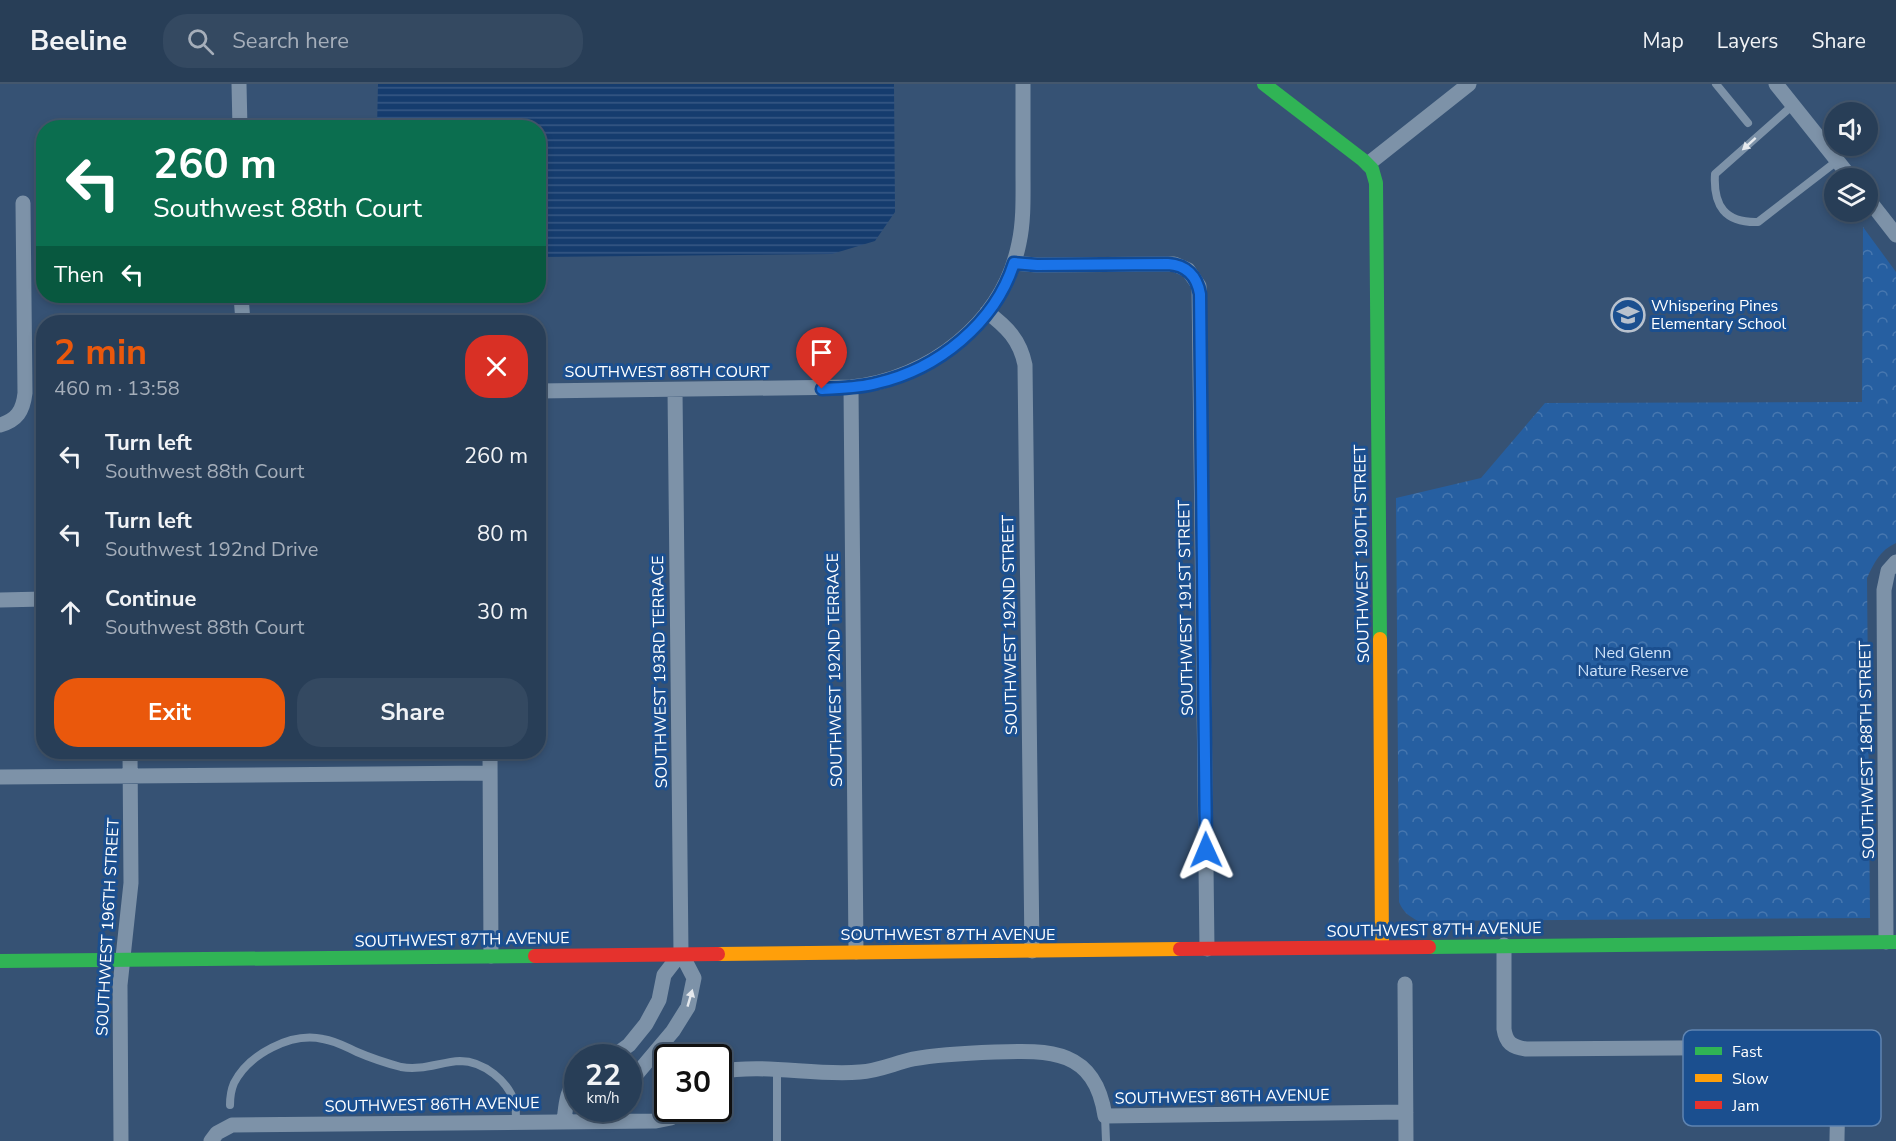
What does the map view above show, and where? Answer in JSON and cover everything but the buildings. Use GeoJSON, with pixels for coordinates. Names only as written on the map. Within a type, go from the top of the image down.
{"type":"FeatureCollection","features":[{"type":"Feature","properties":{"kind":"street"},"geometry":{"type":"LineString","coordinates":[[239,84],[240,120]]}},
{"type":"Feature","properties":{"kind":"street","name":"SOUTHWEST 88TH COURT"},"geometry":{"type":"LineString","coordinates":[[546,391],[851,387],[878,383],[925,365],[956,344],[987,312],[1006,283],[1014,263],[1020,241],[1023,212],[1023,84]]}},
{"type":"Feature","properties":{"kind":"street"},"geometry":{"type":"LineString","coordinates":[[1264,84],[1368,164],[1469,84]]}},
{"type":"Feature","properties":{"kind":"street"},"geometry":{"type":"LineString","coordinates":[[1776,84],[1843,168]]}},
{"type":"Feature","properties":{"kind":"street","name":"SOUTHWEST 190TH STREET"},"geometry":{"type":"LineString","coordinates":[[1368,164],[1376,183],[1382,947]]}},
{"type":"Feature","properties":{"kind":"street"},"geometry":{"type":"LineString","coordinates":[[0,425],[15,419],[22,408],[25,393],[23,203]]}},
{"type":"Feature","properties":{"kind":"street"},"geometry":{"type":"LineString","coordinates":[[1878,212],[1896,235]]}},
{"type":"Feature","properties":{"kind":"street","name":"SOUTHWEST 191ST STREET"},"geometry":{"type":"LineString","coordinates":[[1014,263],[1037,265],[1168,264],[1188,270],[1196,279],[1200,294],[1206,949]]}},
{"type":"Feature","properties":{"kind":"street","name":"SOUTHWEST 192ND STREET"},"geometry":{"type":"LineString","coordinates":[[987,312],[1004,324],[1015,337],[1025,365],[1032,951]]}},
{"type":"Feature","properties":{"kind":"street","name":"SOUTHWEST 192ND TERRACE"},"geometry":{"type":"LineString","coordinates":[[851,387],[856,952]]}},
{"type":"Feature","properties":{"kind":"street","name":"SOUTHWEST 193RD TERRACE"},"geometry":{"type":"LineString","coordinates":[[675,390],[681,953]]}},
{"type":"Feature","properties":{"kind":"street","name":"SOUTHWEST 188TH STREET"},"geometry":{"type":"LineString","coordinates":[[1891,942],[1884,601],[1886,576],[1896,562]]}},
{"type":"Feature","properties":{"kind":"street"},"geometry":{"type":"LineString","coordinates":[[0,600],[36,599]]}},
{"type":"Feature","properties":{"kind":"street","name":"SOUTHWEST 196TH STREET"},"geometry":{"type":"LineString","coordinates":[[121,1141],[120,985],[131,874],[130,759]]}},
{"type":"Feature","properties":{"kind":"street"},"geometry":{"type":"LineString","coordinates":[[490,759],[491,956]]}},
{"type":"Feature","properties":{"kind":"street"},"geometry":{"type":"LineString","coordinates":[[0,777],[490,773]]}},
{"type":"Feature","properties":{"kind":"street","name":"SOUTHWEST 87TH AVENUE"},"geometry":{"type":"LineString","coordinates":[[0,962],[1891,942]]}},
{"type":"Feature","properties":{"kind":"street"},"geometry":{"type":"LineString","coordinates":[[1504,945],[1504,1029],[1506,1041],[1510,1044],[1526,1049],[1683,1047]]}},
{"type":"Feature","properties":{"kind":"street"},"geometry":{"type":"LineString","coordinates":[[628,1044],[637,1036],[654,1011],[664,975],[681,953],[694,978],[688,1006],[678,1025],[643,1067]]}},
{"type":"Feature","properties":{"kind":"street"},"geometry":{"type":"LineString","coordinates":[[1405,984],[1406,1141]]}},
{"type":"Feature","properties":{"kind":"street"},"geometry":{"type":"LineString","coordinates":[[654,1011],[678,1025]]}},
{"type":"Feature","properties":{"kind":"street","name":"SOUTHWEST 86TH AVENUE"},"geometry":{"type":"LineString","coordinates":[[732,1070],[855,1073],[948,1054],[1032,1051],[1070,1059],[1087,1073],[1102,1100],[1105,1116],[1406,1112]]}},
{"type":"Feature","properties":{"kind":"street","name":"SOUTHWEST 86TH AVENUE"},"geometry":{"type":"LineString","coordinates":[[214,1137],[231,1125],[564,1121]]}},
{"type":"Feature","properties":{"kind":"street"},"geometry":{"type":"LineString","coordinates":[[1837,1126],[1837,1141]]}},
{"type":"Feature","properties":{"kind":"lane"},"geometry":{"type":"LineString","coordinates":[[1716,84],[1748,123]]}},
{"type":"Feature","properties":{"kind":"lane"},"geometry":{"type":"LineString","coordinates":[[1793,105],[1715,174],[1714,191],[1720,206],[1734,220],[1758,222],[1837,161]]}},
{"type":"Feature","properties":{"kind":"lane"},"geometry":{"type":"LineString","coordinates":[[230,1105],[234,1083],[255,1058],[265,1051],[290,1041],[318,1038],[335,1042],[365,1056],[400,1067],[418,1068],[460,1061],[479,1066],[494,1074],[513,1097],[516,1122]]}},
{"type":"Feature","properties":{"kind":"lane"},"geometry":{"type":"LineString","coordinates":[[777,1070],[777,1141]]}},
{"type":"Feature","properties":{"kind":"lane"},"geometry":{"type":"LineString","coordinates":[[1105,1116],[1106,1141]]}},
{"type":"Feature","properties":{"kind":"green space","name":"Ned Glenn Nature Reserve"},"geometry":{"type":"Polygon","coordinates":[[[1863,227],[1896,272],[1896,543],[1882,553],[1867,578],[1870,918],[1418,921],[1404,911],[1399,902],[1396,498],[1481,478],[1545,403],[1862,402],[1863,227]]]}},
{"type":"Feature","properties":{"kind":"shaded area"},"geometry":{"type":"Polygon","coordinates":[[[378,84],[894,84],[895,212],[875,241],[832,254],[546,257],[546,120],[377,120],[378,84]]]}},
{"type":"Feature","properties":{"kind":"traffic: fast"},"geometry":{"type":"LineString","coordinates":[[1264,84],[1363,160],[1372,169],[1376,183],[1380,639]]}},
{"type":"Feature","properties":{"kind":"traffic: fast"},"geometry":{"type":"LineString","coordinates":[[1429,947],[1896,942]]}},
{"type":"Feature","properties":{"kind":"traffic: fast"},"geometry":{"type":"LineString","coordinates":[[0,961],[535,956]]}},
{"type":"Feature","properties":{"kind":"traffic: slow"},"geometry":{"type":"LineString","coordinates":[[1380,639],[1382,947]]}},
{"type":"Feature","properties":{"kind":"traffic: slow"},"geometry":{"type":"LineString","coordinates":[[718,954],[1180,949]]}},
{"type":"Feature","properties":{"kind":"traffic: jam"},"geometry":{"type":"LineString","coordinates":[[1180,949],[1429,947]]}},
{"type":"Feature","properties":{"kind":"traffic: jam"},"geometry":{"type":"LineString","coordinates":[[535,956],[718,954]]}},
{"type":"Feature","properties":{"kind":"place","name":"Whispering Pines Elementary School"},"geometry":{"type":"Point","coordinates":[1628,315]}},
{"type":"Feature","properties":{"kind":"route"},"geometry":{"type":"LineString","coordinates":[[822,389],[878,383],[907,373],[940,356],[978,324],[998,297],[1014,263],[1037,265],[1168,264],[1184,268],[1192,274],[1199,286],[1200,294],[1206,850]]}}]}
